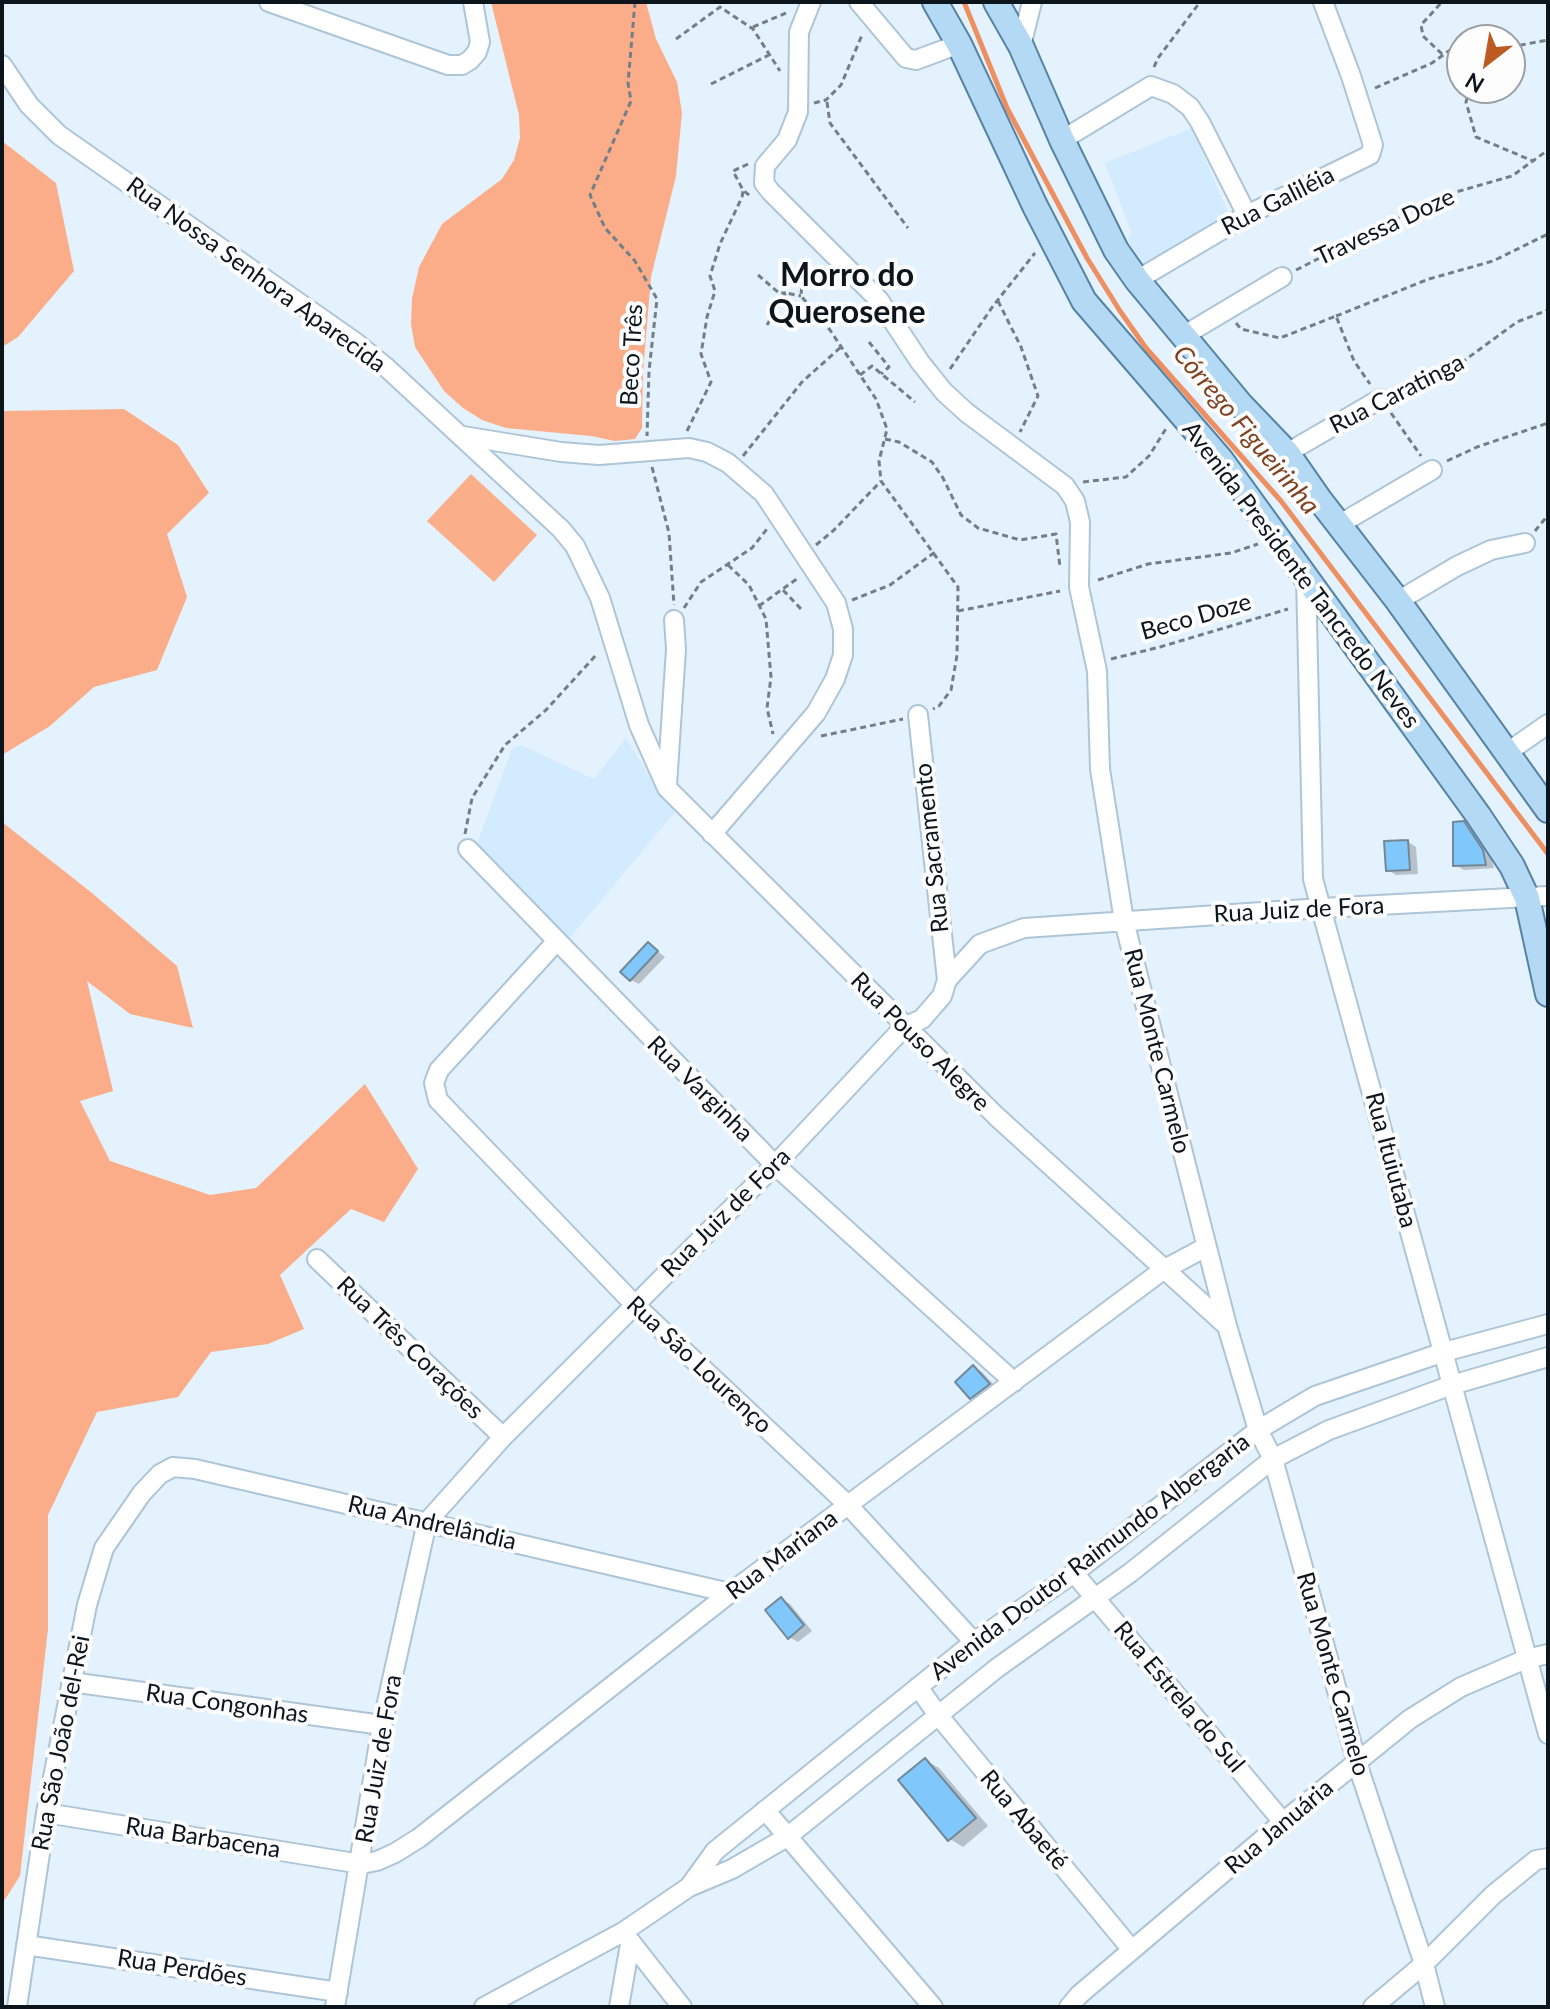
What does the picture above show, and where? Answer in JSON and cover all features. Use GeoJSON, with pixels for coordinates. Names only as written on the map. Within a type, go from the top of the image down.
{"type":"FeatureCollection","features":[{"type":"Feature","properties":{"kind":"main road","name":"Avenida Presidente Tancredo Neves"},"geometry":{"type":"LineString","coordinates":[[935,2],[959,44],[1084,301],[1221,460],[1512,866],[1538,897],[1548,994]]}},
{"type":"Feature","properties":{"kind":"main road"},"geometry":{"type":"LineString","coordinates":[[996,2],[1021,46],[1062,140],[1116,250],[1137,280],[1240,404],[1287,453],[1548,810]]}},
{"type":"Feature","properties":{"kind":"street"},"geometry":{"type":"LineString","coordinates":[[269,2],[448,65],[462,65],[477,52],[480,42],[473,2]]}},
{"type":"Feature","properties":{"kind":"street"},"geometry":{"type":"LineString","coordinates":[[859,2],[901,54],[911,60],[959,44]]}},
{"type":"Feature","properties":{"kind":"street"},"geometry":{"type":"LineString","coordinates":[[1021,46],[1032,2]]}},
{"type":"Feature","properties":{"kind":"street"},"geometry":{"type":"LineString","coordinates":[[1323,2],[1358,99]]}},
{"type":"Feature","properties":{"kind":"street"},"geometry":{"type":"LineString","coordinates":[[799,107],[799,32],[808,8]]}},
{"type":"Feature","properties":{"kind":"street","name":"Rua Nossa Senhora Aparecida"},"geometry":{"type":"LineString","coordinates":[[2,65],[29,105],[59,135],[355,342],[463,436],[561,529],[575,546],[600,598],[642,734]]}},
{"type":"Feature","properties":{"kind":"street"},"geometry":{"type":"LineString","coordinates":[[1062,140],[1151,86],[1173,94],[1190,107],[1200,122],[1247,215]]}},
{"type":"Feature","properties":{"kind":"street","name":"Rua Galiléia"},"geometry":{"type":"LineString","coordinates":[[1137,280],[1247,215],[1370,155],[1373,145],[1358,99]]}},
{"type":"Feature","properties":{"kind":"street","name":"Rua Monte Carmelo"},"geometry":{"type":"LineString","coordinates":[[799,107],[787,140],[765,166],[764,183],[879,300],[939,385],[967,413],[1059,481],[1075,501],[1080,522],[1071,589],[1095,663],[1100,769],[1124,921],[1227,1326],[1258,1430],[1273,1459],[1357,1763],[1424,1964],[1435,2007]]}},
{"type":"Feature","properties":{"kind":"street"},"geometry":{"type":"LineString","coordinates":[[1183,336],[1282,277]]}},
{"type":"Feature","properties":{"kind":"street","name":"Rua Caratinga"},"geometry":{"type":"LineString","coordinates":[[1287,453],[1380,399]]}},
{"type":"Feature","properties":{"kind":"street"},"geometry":{"type":"LineString","coordinates":[[463,436],[587,454],[689,448],[707,452],[734,468],[764,494],[837,606],[843,629],[843,655],[835,679],[816,713],[712,834]]}},
{"type":"Feature","properties":{"kind":"street"},"geometry":{"type":"LineString","coordinates":[[1340,524],[1432,470]]}},
{"type":"Feature","properties":{"kind":"street"},"geometry":{"type":"LineString","coordinates":[[1398,601],[1491,550],[1525,543]]}},
{"type":"Feature","properties":{"kind":"street","name":"Rua Ituiutaba"},"geometry":{"type":"LineString","coordinates":[[1306,576],[1313,879],[1548,1734]]}},
{"type":"Feature","properties":{"kind":"street"},"geometry":{"type":"LineString","coordinates":[[667,788],[676,649],[674,620]]}},
{"type":"Feature","properties":{"kind":"street","name":"Rua Sacramento"},"geometry":{"type":"LineString","coordinates":[[918,715],[947,980]]}},
{"type":"Feature","properties":{"kind":"street"},"geometry":{"type":"LineString","coordinates":[[1505,754],[1548,724]]}},
{"type":"Feature","properties":{"kind":"street","name":"Rua Pouso Alegre"},"geometry":{"type":"LineString","coordinates":[[642,734],[667,788],[712,834],[904,1027],[1227,1326]]}},
{"type":"Feature","properties":{"kind":"street","name":"Rua Varginha"},"geometry":{"type":"LineString","coordinates":[[468,849],[775,1165],[1014,1382]]}},
{"type":"Feature","properties":{"kind":"street","name":"Rua Juiz de Fora"},"geometry":{"type":"LineString","coordinates":[[337,1999],[382,1725],[427,1522],[503,1437],[775,1165],[904,1027],[922,1019],[942,996],[947,980],[980,944],[1024,928],[1538,897]]}},
{"type":"Feature","properties":{"kind":"street","name":"Rua São Lourenço"},"geometry":{"type":"LineString","coordinates":[[556,942],[439,1070],[434,1083],[438,1100],[634,1304],[848,1505],[974,1642]]}},
{"type":"Feature","properties":{"kind":"street","name":"Rua Mariana"},"geometry":{"type":"LineString","coordinates":[[361,1864],[386,1857],[419,1838],[730,1593],[1163,1270],[1206,1247]]}},
{"type":"Feature","properties":{"kind":"street","name":"Rua Três Corações"},"geometry":{"type":"LineString","coordinates":[[317,1259],[503,1437]]}},
{"type":"Feature","properties":{"kind":"street","name":"Avenida Doutor Raimundo Albergaria"},"geometry":{"type":"LineString","coordinates":[[484,2007],[626,1938],[689,1887],[715,1851],[918,1687],[974,1642],[1074,1573],[1258,1430],[1315,1396],[1444,1352],[1548,1324]]}},
{"type":"Feature","properties":{"kind":"street","name":"Avenida Doutor Raimundo Albergaria"},"geometry":{"type":"LineString","coordinates":[[689,1887],[732,1869],[787,1837],[997,1668],[1096,1597],[1273,1459],[1329,1430],[1452,1385],[1548,1357]]}},
{"type":"Feature","properties":{"kind":"street","name":"Rua Andrelândia"},"geometry":{"type":"LineString","coordinates":[[142,1493],[160,1474],[173,1467],[195,1469],[730,1593]]}},
{"type":"Feature","properties":{"kind":"street","name":"Rua São João del-Rei"},"geometry":{"type":"LineString","coordinates":[[17,2007],[46,1813],[87,1605],[104,1548],[142,1493]]}},
{"type":"Feature","properties":{"kind":"street","name":"Rua Estrela do Sul"},"geometry":{"type":"LineString","coordinates":[[1074,1573],[1283,1822]]}},
{"type":"Feature","properties":{"kind":"street","name":"Rua Januária"},"geometry":{"type":"LineString","coordinates":[[1069,2007],[1079,1995],[1283,1822],[1410,1719],[1461,1687],[1526,1659],[1548,1654]]}},
{"type":"Feature","properties":{"kind":"street","name":"Rua Congonhas"},"geometry":{"type":"LineString","coordinates":[[71,1682],[382,1725]]}},
{"type":"Feature","properties":{"kind":"street","name":"Rua Abaeté"},"geometry":{"type":"LineString","coordinates":[[918,1687],[1132,1950]]}},
{"type":"Feature","properties":{"kind":"street"},"geometry":{"type":"LineString","coordinates":[[765,1810],[933,2007]]}},
{"type":"Feature","properties":{"kind":"street","name":"Rua Barbacena"},"geometry":{"type":"LineString","coordinates":[[46,1813],[361,1864]]}},
{"type":"Feature","properties":{"kind":"street"},"geometry":{"type":"LineString","coordinates":[[1373,2007],[1424,1964],[1493,1895],[1536,1860],[1548,1858]]}},
{"type":"Feature","properties":{"kind":"street"},"geometry":{"type":"LineString","coordinates":[[619,2007],[626,1938]]}},
{"type":"Feature","properties":{"kind":"street"},"geometry":{"type":"LineString","coordinates":[[626,1938],[682,2007]]}},
{"type":"Feature","properties":{"kind":"street","name":"Rua Perdões"},"geometry":{"type":"LineString","coordinates":[[26,1945],[337,1999]]}},
{"type":"Feature","properties":{"kind":"path","name":"Beco Três"},"geometry":{"type":"LineString","coordinates":[[635,2],[628,83],[631,101],[590,195],[605,228],[635,261],[657,299],[649,371],[648,451]]}},
{"type":"Feature","properties":{"kind":"path"},"geometry":{"type":"LineString","coordinates":[[1151,86],[1158,58],[1200,2]]}},
{"type":"Feature","properties":{"kind":"path"},"geometry":{"type":"LineString","coordinates":[[1442,2],[1421,25],[1423,36],[1443,55]]}},
{"type":"Feature","properties":{"kind":"path"},"geometry":{"type":"LineString","coordinates":[[676,39],[720,7],[751,28],[771,54],[783,78]]}},
{"type":"Feature","properties":{"kind":"path"},"geometry":{"type":"LineString","coordinates":[[751,28],[792,10],[808,8]]}},
{"type":"Feature","properties":{"kind":"path"},"geometry":{"type":"LineString","coordinates":[[799,107],[826,100],[841,85],[864,31],[876,23]]}},
{"type":"Feature","properties":{"kind":"path"},"geometry":{"type":"LineString","coordinates":[[1526,44],[1548,40]]}},
{"type":"Feature","properties":{"kind":"path"},"geometry":{"type":"LineString","coordinates":[[1358,99],[1384,82],[1432,63],[1446,53]]}},
{"type":"Feature","properties":{"kind":"path"},"geometry":{"type":"LineString","coordinates":[[711,84],[771,54]]}},
{"type":"Feature","properties":{"kind":"path"},"geometry":{"type":"LineString","coordinates":[[826,100],[830,123],[908,228]]}},
{"type":"Feature","properties":{"kind":"path"},"geometry":{"type":"LineString","coordinates":[[1467,104],[1476,137],[1533,161]]}},
{"type":"Feature","properties":{"kind":"path","name":"Travessa Doze"},"geometry":{"type":"LineString","coordinates":[[1282,277],[1442,196],[1512,176],[1548,150]]}},
{"type":"Feature","properties":{"kind":"path"},"geometry":{"type":"LineString","coordinates":[[678,449],[711,382],[701,354],[715,291],[710,276],[716,255],[743,190],[751,197]]}},
{"type":"Feature","properties":{"kind":"path"},"geometry":{"type":"LineString","coordinates":[[939,385],[1049,233]]}},
{"type":"Feature","properties":{"kind":"path"},"geometry":{"type":"LineString","coordinates":[[1225,311],[1241,329],[1280,338],[1429,279],[1493,261],[1548,234]]}},
{"type":"Feature","properties":{"kind":"path"},"geometry":{"type":"LineString","coordinates":[[801,296],[802,283],[822,267],[825,260]]}},
{"type":"Feature","properties":{"kind":"path"},"geometry":{"type":"LineString","coordinates":[[758,275],[779,293],[801,296],[830,330],[876,399],[887,429],[879,461],[881,481],[958,587],[957,655],[951,690],[939,706],[918,715],[824,737],[802,730]]}},
{"type":"Feature","properties":{"kind":"path"},"geometry":{"type":"LineString","coordinates":[[767,325],[786,293]]}},
{"type":"Feature","properties":{"kind":"path"},"geometry":{"type":"LineString","coordinates":[[998,301],[1021,347],[1038,396],[1012,445]]}},
{"type":"Feature","properties":{"kind":"path","name":"Rua Caratinga"},"geometry":{"type":"LineString","coordinates":[[1380,399],[1465,360],[1517,322],[1548,310]]}},
{"type":"Feature","properties":{"kind":"path"},"geometry":{"type":"LineString","coordinates":[[1336,316],[1354,361],[1432,470]]}},
{"type":"Feature","properties":{"kind":"path"},"geometry":{"type":"LineString","coordinates":[[869,342],[889,367],[881,374]]}},
{"type":"Feature","properties":{"kind":"path"},"geometry":{"type":"LineString","coordinates":[[734,468],[802,382],[841,347]]}},
{"type":"Feature","properties":{"kind":"path"},"geometry":{"type":"LineString","coordinates":[[860,375],[872,366],[915,402]]}},
{"type":"Feature","properties":{"kind":"path"},"geometry":{"type":"LineString","coordinates":[[1059,481],[1093,482],[1126,477],[1149,456],[1176,408]]}},
{"type":"Feature","properties":{"kind":"path"},"geometry":{"type":"LineString","coordinates":[[1451,459],[1548,423]]}},
{"type":"Feature","properties":{"kind":"path"},"geometry":{"type":"LineString","coordinates":[[885,439],[899,442],[932,462],[961,515],[978,528],[1020,540],[1056,534],[1071,589]]}},
{"type":"Feature","properties":{"kind":"path"},"geometry":{"type":"LineString","coordinates":[[648,451],[669,533],[674,620]]}},
{"type":"Feature","properties":{"kind":"path"},"geometry":{"type":"LineString","coordinates":[[804,555],[834,530],[881,481]]}},
{"type":"Feature","properties":{"kind":"path"},"geometry":{"type":"LineString","coordinates":[[1542,523],[1548,515]]}},
{"type":"Feature","properties":{"kind":"path"},"geometry":{"type":"LineString","coordinates":[[674,620],[701,582],[752,548],[779,516]]}},
{"type":"Feature","properties":{"kind":"path"},"geometry":{"type":"LineString","coordinates":[[958,611],[1071,589],[1148,564],[1231,553],[1259,544],[1272,531]]}},
{"type":"Feature","properties":{"kind":"path"},"geometry":{"type":"LineString","coordinates":[[837,606],[890,585],[935,552]]}},
{"type":"Feature","properties":{"kind":"path"},"geometry":{"type":"LineString","coordinates":[[728,565],[749,585],[766,619],[771,677],[767,708],[778,757]]}},
{"type":"Feature","properties":{"kind":"path"},"geometry":{"type":"LineString","coordinates":[[759,606],[804,575]]}},
{"type":"Feature","properties":{"kind":"path"},"geometry":{"type":"LineString","coordinates":[[782,590],[802,610]]}},
{"type":"Feature","properties":{"kind":"path","name":"Beco Doze"},"geometry":{"type":"LineString","coordinates":[[1095,663],[1306,603]]}},
{"type":"Feature","properties":{"kind":"path"},"geometry":{"type":"LineString","coordinates":[[468,849],[464,839],[467,815],[481,782],[505,745],[546,710],[612,636]]}},
{"type":"Feature","properties":{"kind":"shaded area"},"geometry":{"type":"Polygon","coordinates":[[[491,2],[646,2],[656,39],[677,82],[682,113],[676,176],[651,277],[642,428],[635,439],[615,441],[506,428],[482,420],[444,391],[415,347],[411,324],[412,299],[419,267],[442,224],[502,179],[514,160],[520,138],[519,115],[491,2]]]}},
{"type":"Feature","properties":{"kind":"shaded area"},"geometry":{"type":"Polygon","coordinates":[[[1192,128],[1231,219],[1140,267],[1127,238],[1132,234],[1105,163],[1192,128]]]}},
{"type":"Feature","properties":{"kind":"shaded area"},"geometry":{"type":"Polygon","coordinates":[[[2,141],[56,183],[74,271],[18,337],[2,347],[2,141]]]}},
{"type":"Feature","properties":{"kind":"shaded area"},"geometry":{"type":"Polygon","coordinates":[[[124,409],[178,445],[209,493],[167,534],[187,597],[157,670],[94,687],[50,726],[2,755],[2,411],[124,409]]]}},
{"type":"Feature","properties":{"kind":"shaded area"},"geometry":{"type":"Polygon","coordinates":[[[471,474],[537,535],[494,582],[427,521],[471,474]]]}},
{"type":"Feature","properties":{"kind":"shaded area"},"geometry":{"type":"Polygon","coordinates":[[[626,738],[661,795],[676,811],[569,939],[476,846],[512,749],[521,745],[594,779],[626,738]]]}},
{"type":"Feature","properties":{"kind":"shaded area"},"geometry":{"type":"Polygon","coordinates":[[[2,822],[177,966],[193,1028],[130,1014],[87,981],[113,1091],[80,1101],[110,1161],[210,1195],[256,1188],[365,1084],[418,1169],[384,1222],[351,1209],[280,1275],[304,1329],[268,1344],[211,1352],[178,1397],[97,1412],[48,1515],[48,1629],[20,1876],[2,1904],[2,822]]]}},
{"type":"Feature","properties":{"kind":"building"},"geometry":{"type":"Polygon","coordinates":[[[1464,821],[1483,850],[1486,865],[1453,866],[1453,822],[1464,821]]]}},
{"type":"Feature","properties":{"kind":"building"},"geometry":{"type":"Polygon","coordinates":[[[1408,840],[1410,870],[1386,871],[1384,841],[1408,840]]]}},
{"type":"Feature","properties":{"kind":"building"},"geometry":{"type":"Polygon","coordinates":[[[648,942],[658,951],[630,981],[620,972],[648,942]]]}},
{"type":"Feature","properties":{"kind":"building"},"geometry":{"type":"Polygon","coordinates":[[[973,1365],[990,1384],[970,1399],[955,1382],[973,1365]]]}},
{"type":"Feature","properties":{"kind":"building"},"geometry":{"type":"Polygon","coordinates":[[[781,1597],[804,1625],[788,1639],[765,1610],[781,1597]]]}},
{"type":"Feature","properties":{"kind":"building"},"geometry":{"type":"Polygon","coordinates":[[[925,1758],[976,1818],[948,1841],[898,1780],[925,1758]]]}},
{"type":"Feature","properties":{"kind":"waterway","name":"Córrego Figueirinha"},"geometry":{"type":"LineString","coordinates":[[964,2],[1007,108],[1087,258],[1120,311],[1146,348],[1281,501],[1548,854]]}},
{"type":"Feature","properties":{"kind":"district","name":"Morro do Querosene"},"geometry":{"type":"Point","coordinates":[847,294]}}]}
